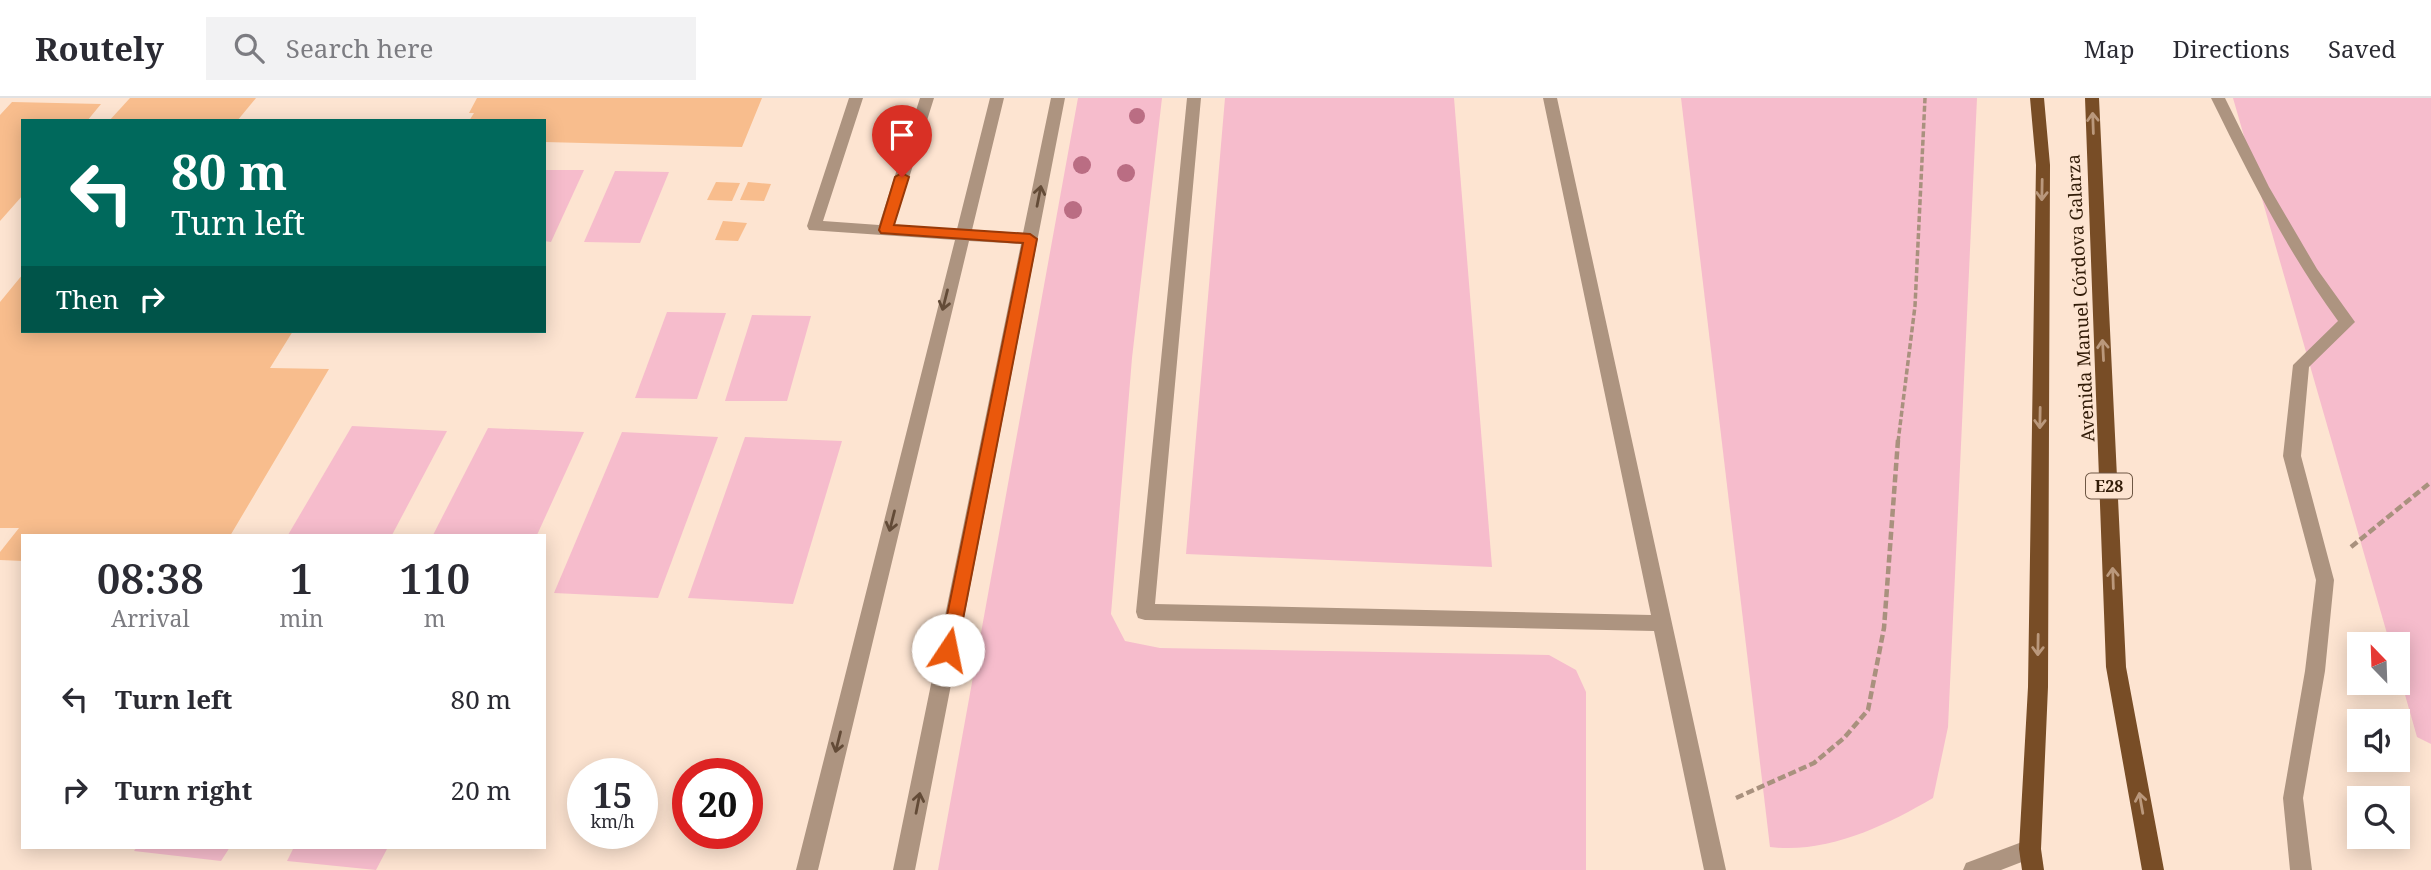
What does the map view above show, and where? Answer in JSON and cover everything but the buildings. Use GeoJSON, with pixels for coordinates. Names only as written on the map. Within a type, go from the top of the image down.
{"type":"FeatureCollection","features":[{"type":"Feature","properties":{"kind":"main road","name":"Avenida Manuel Córdova Galarza"},"geometry":{"type":"LineString","coordinates":[[2031,860],[2038,687],[2043,165],[2037,98]]}},
{"type":"Feature","properties":{"kind":"main road","name":"Avenida Manuel Córdova Galarza"},"geometry":{"type":"LineString","coordinates":[[2092,98],[2116,667],[2153,870]]}},
{"type":"Feature","properties":{"kind":"street"},"geometry":{"type":"LineString","coordinates":[[856,98],[814,226],[1030,239]]}},
{"type":"Feature","properties":{"kind":"street"},"geometry":{"type":"LineString","coordinates":[[886,230],[927,98]]}},
{"type":"Feature","properties":{"kind":"street"},"geometry":{"type":"LineString","coordinates":[[807,870],[997,98]]}},
{"type":"Feature","properties":{"kind":"street"},"geometry":{"type":"LineString","coordinates":[[905,870],[1058,98]]}},
{"type":"Feature","properties":{"kind":"street"},"geometry":{"type":"LineString","coordinates":[[1194,98],[1145,612],[1662,623]]}},
{"type":"Feature","properties":{"kind":"street"},"geometry":{"type":"LineString","coordinates":[[1550,98],[1714,870]]}},
{"type":"Feature","properties":{"kind":"street"},"geometry":{"type":"LineString","coordinates":[[2218,98],[2262,187],[2311,273],[2347,322],[2301,365],[2292,456],[2325,580],[2315,671],[2293,797],[2301,870]]}},
{"type":"Feature","properties":{"kind":"street"},"geometry":{"type":"LineString","coordinates":[[1974,870],[2031,860]]}},
{"type":"Feature","properties":{"kind":"path"},"geometry":{"type":"LineString","coordinates":[[1702,809],[1753,792],[1814,763],[1844,738],[1868,710],[1884,628],[1894,470],[1915,306],[1925,98]]}},
{"type":"Feature","properties":{"kind":"path"},"geometry":{"type":"LineString","coordinates":[[2325,580],[2346,551],[2431,482]]}},
{"type":"Feature","properties":{"kind":"shaded area"},"geometry":{"type":"Polygon","coordinates":[[[1078,98],[1162,98],[1132,358],[1111,614],[1125,641],[1160,648],[1549,655],[1576,670],[1586,692],[1586,870],[938,870],[1078,98]]]}},
{"type":"Feature","properties":{"kind":"shaded area"},"geometry":{"type":"Polygon","coordinates":[[[1225,98],[1454,98],[1492,567],[1186,554],[1225,98]]]}},
{"type":"Feature","properties":{"kind":"shaded area"},"geometry":{"type":"Polygon","coordinates":[[[1681,98],[1977,98],[1948,727],[1933,798],[1875,828],[1834,842],[1791,848],[1770,847],[1681,98]]]}},
{"type":"Feature","properties":{"kind":"shaded area"},"geometry":{"type":"Polygon","coordinates":[[[2233,98],[2431,98],[2431,744],[2417,737],[2405,695],[2410,695],[2410,632],[2387,632],[2233,98]]]}},
{"type":"Feature","properties":{"kind":"shaded area"},"geometry":{"type":"Polygon","coordinates":[[[546,170],[584,170],[551,242],[546,241],[546,170]]]}},
{"type":"Feature","properties":{"kind":"shaded area"},"geometry":{"type":"Polygon","coordinates":[[[615,171],[669,172],[640,243],[584,242],[615,171]]]}},
{"type":"Feature","properties":{"kind":"shaded area"},"geometry":{"type":"Polygon","coordinates":[[[667,312],[726,313],[697,399],[635,398],[667,312]]]}},
{"type":"Feature","properties":{"kind":"shaded area"},"geometry":{"type":"Polygon","coordinates":[[[752,315],[811,316],[787,401],[725,401],[752,315]]]}},
{"type":"Feature","properties":{"kind":"shaded area"},"geometry":{"type":"Polygon","coordinates":[[[352,426],[447,431],[393,534],[289,534],[352,426]]]}},
{"type":"Feature","properties":{"kind":"shaded area"},"geometry":{"type":"Polygon","coordinates":[[[488,428],[584,432],[537,534],[434,534],[488,428]]]}},
{"type":"Feature","properties":{"kind":"shaded area"},"geometry":{"type":"Polygon","coordinates":[[[622,432],[718,437],[658,598],[554,593],[622,432]]]}},
{"type":"Feature","properties":{"kind":"shaded area"},"geometry":{"type":"Polygon","coordinates":[[[745,437],[842,441],[793,604],[688,598],[745,437]]]}},
{"type":"Feature","properties":{"kind":"shaded area"},"geometry":{"type":"Polygon","coordinates":[[[136,849],[229,849],[221,861],[134,851],[136,849]]]}},
{"type":"Feature","properties":{"kind":"shaded area"},"geometry":{"type":"Polygon","coordinates":[[[293,849],[387,849],[376,870],[287,861],[293,849]]]}},
{"type":"Feature","properties":{"kind":"route"},"geometry":{"type":"LineString","coordinates":[[902,177],[886,230],[1030,239],[948,650]]}}]}
